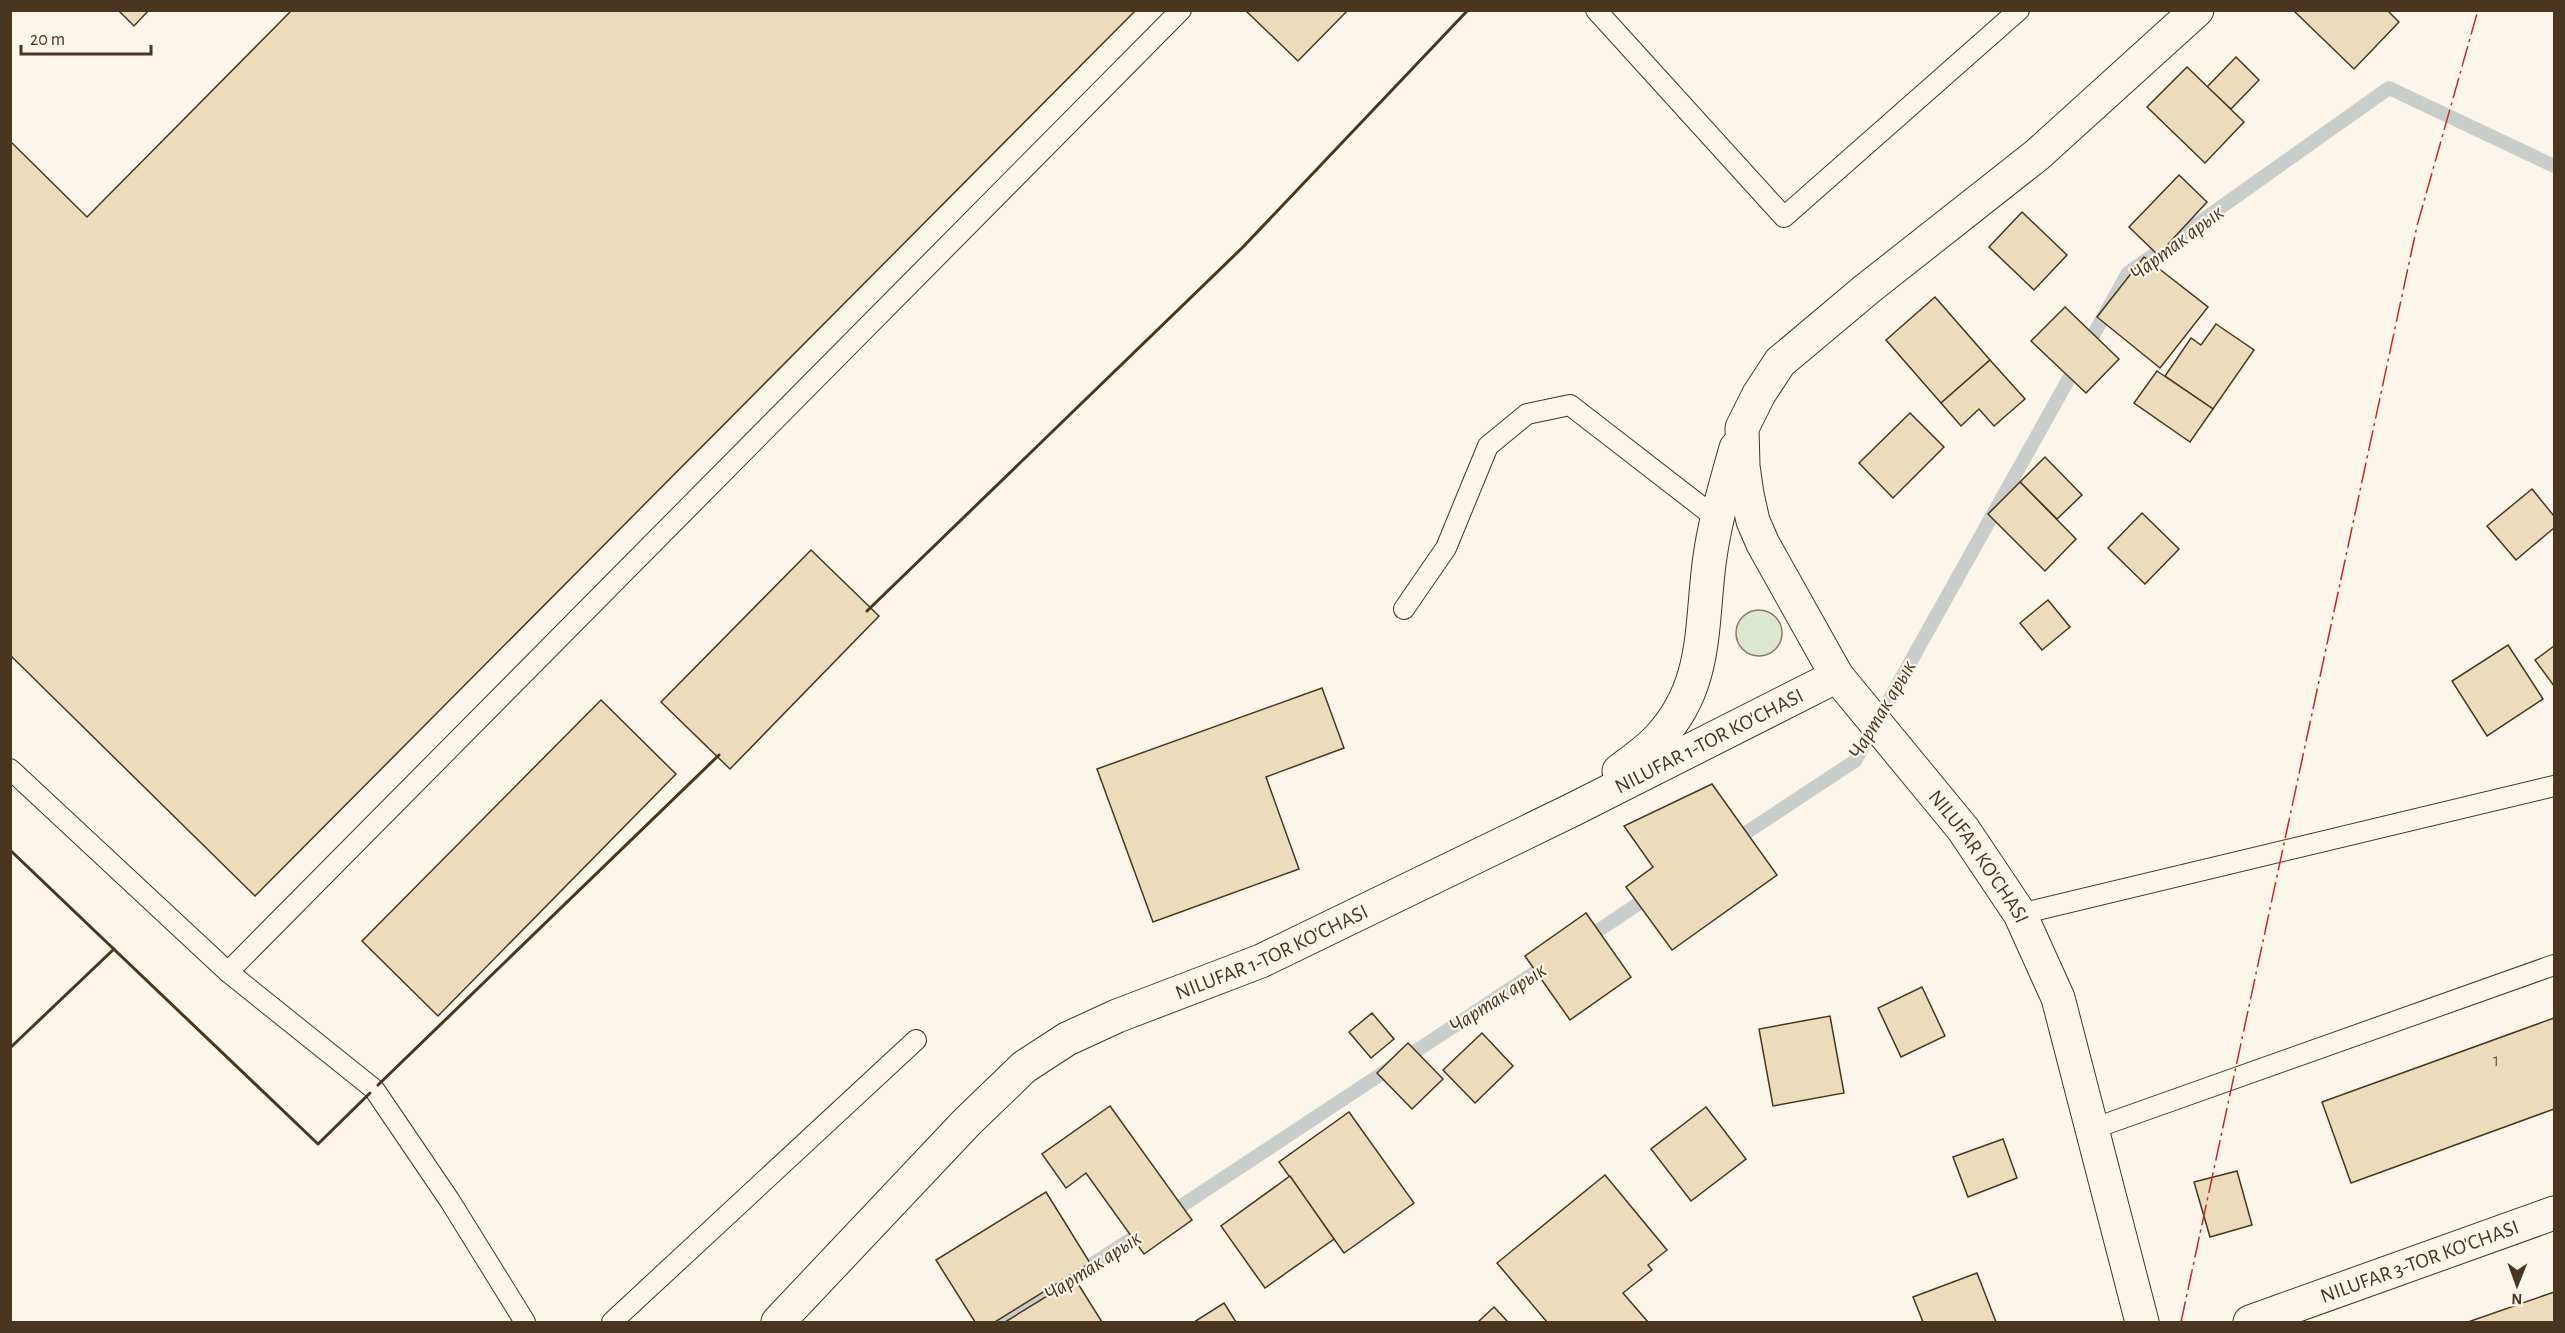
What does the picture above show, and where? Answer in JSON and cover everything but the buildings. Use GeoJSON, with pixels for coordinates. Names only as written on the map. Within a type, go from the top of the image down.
{"type":"FeatureCollection","features":[{"type":"Feature","properties":{"kind":"street","name":"NILUFAR KO'CHASI"},"geometry":{"type":"LineString","coordinates":[[1572,810],[1656,741],[1671,724],[1690,691],[1698,669],[1716,518],[1742,428],[1759,394],[1780,362],[1867,289],[2037,155],[2197,10]]}},
{"type":"Feature","properties":{"kind":"street","name":"NILUFAR KO'CHASI"},"geometry":{"type":"LineString","coordinates":[[1742,428],[1743,466],[1753,521],[1763,544],[1837,676],[1963,829],[2020,914],[2058,998],[2142,1323]]}},
{"type":"Feature","properties":{"kind":"street","name":"NILUFAR 1-TOR KO'CHASI"},"geometry":{"type":"LineString","coordinates":[[778,1323],[968,1122],[1024,1067],[1067,1039],[1116,1016],[1261,961],[1572,810],[1837,676]]}},
{"type":"Feature","properties":{"kind":"street","name":"NILUFAR 3-TOR KO'CHASI"},"geometry":{"type":"LineString","coordinates":[[2250,1323],[2554,1213]]}},
{"type":"Feature","properties":{"kind":"lane"},"geometry":{"type":"LineString","coordinates":[[228,972],[1182,10]]}},
{"type":"Feature","properties":{"kind":"lane"},"geometry":{"type":"LineString","coordinates":[[1596,10],[1784,217],[2019,10]]}},
{"type":"Feature","properties":{"kind":"lane"},"geometry":{"type":"LineString","coordinates":[[1404,609],[1446,548],[1488,446],[1527,414],[1570,405],[1716,518]]}},
{"type":"Feature","properties":{"kind":"lane"},"geometry":{"type":"LineString","coordinates":[[10,768],[228,972],[374,1089],[450,1202],[525,1323]]}},
{"type":"Feature","properties":{"kind":"lane"},"geometry":{"type":"LineString","coordinates":[[2020,914],[2554,786]]}},
{"type":"Feature","properties":{"kind":"lane"},"geometry":{"type":"LineString","coordinates":[[2092,1129],[2554,965]]}},
{"type":"Feature","properties":{"kind":"lane"},"geometry":{"type":"LineString","coordinates":[[612,1323],[916,1040]]}},
{"type":"Feature","properties":{"kind":"green space"},"geometry":{"type":"Polygon","coordinates":[[[1759,610],[1775,617],[1782,633],[1775,649],[1759,656],[1743,649],[1736,633],[1743,617],[1759,610]]]}},
{"type":"Feature","properties":{"kind":"waterway","name":"Чартак арык"},"geometry":{"type":"LineString","coordinates":[[1732,842],[1855,761],[2128,273],[2389,88],[2554,166]]}},
{"type":"Feature","properties":{"kind":"waterway","name":"Чартак арык"},"geometry":{"type":"LineString","coordinates":[[1584,940],[1653,894]]}},
{"type":"Feature","properties":{"kind":"waterway","name":"Чартак арык"},"geometry":{"type":"LineString","coordinates":[[1166,1216],[1551,962]]}},
{"type":"Feature","properties":{"kind":"waterway","name":"Чартак арык"},"geometry":{"type":"LineString","coordinates":[[1004,1322],[1148,1228]]}},
{"type":"Feature","properties":{"kind":"wall"},"geometry":{"type":"LineString","coordinates":[[867,611],[1243,247],[1468,10]]}},
{"type":"Feature","properties":{"kind":"wall"},"geometry":{"type":"LineString","coordinates":[[378,1085],[719,755]]}},
{"type":"Feature","properties":{"kind":"wall"},"geometry":{"type":"LineString","coordinates":[[10,850],[318,1144],[370,1093]]}},
{"type":"Feature","properties":{"kind":"wall"},"geometry":{"type":"LineString","coordinates":[[10,1048],[114,949]]}},
{"type":"Feature","properties":{"kind":"power"},"geometry":{"type":"LineString","coordinates":[[2181,1322],[2417,226],[2478,10]]}}]}
